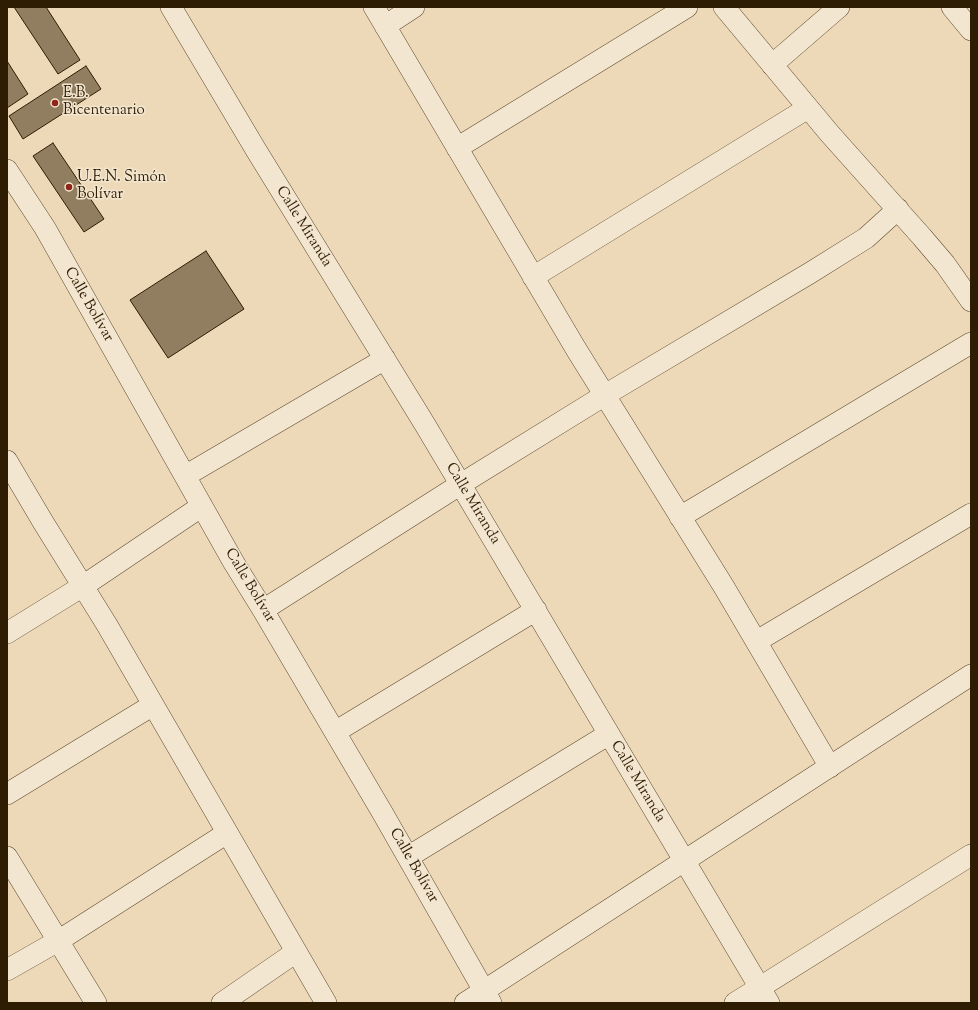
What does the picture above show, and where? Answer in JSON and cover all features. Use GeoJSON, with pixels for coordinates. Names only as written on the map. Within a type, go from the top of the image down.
{"type":"FeatureCollection","features":[{"type":"Feature","properties":{"kind":"street","name":"Calle Miranda"},"geometry":{"type":"LineString","coordinates":[[171,7],[256,150],[385,359],[536,610],[764,995]]}},
{"type":"Feature","properties":{"kind":"street"},"geometry":{"type":"LineString","coordinates":[[374,7],[533,277],[756,641],[830,767]]}},
{"type":"Feature","properties":{"kind":"street"},"geometry":{"type":"LineString","coordinates":[[385,26],[414,7]]}},
{"type":"Feature","properties":{"kind":"street"},"geometry":{"type":"LineString","coordinates":[[457,148],[687,7]]}},
{"type":"Feature","properties":{"kind":"street"},"geometry":{"type":"LineString","coordinates":[[724,7],[808,108],[945,264],[971,301]]}},
{"type":"Feature","properties":{"kind":"street"},"geometry":{"type":"LineString","coordinates":[[772,65],[839,7]]}},
{"type":"Feature","properties":{"kind":"street"},"geometry":{"type":"LineString","coordinates":[[952,7],[971,30]]}},
{"type":"Feature","properties":{"kind":"street"},"geometry":{"type":"LineString","coordinates":[[533,277],[808,108]]}},
{"type":"Feature","properties":{"kind":"street","name":"Calle Bolívar"},"geometry":{"type":"LineString","coordinates":[[7,170],[45,228],[234,563],[335,732],[488,997]]}},
{"type":"Feature","properties":{"kind":"street"},"geometry":{"type":"LineString","coordinates":[[263,610],[460,484],[605,395],[797,282],[866,238],[898,209]]}},
{"type":"Feature","properties":{"kind":"street"},"geometry":{"type":"LineString","coordinates":[[680,516],[971,343]]}},
{"type":"Feature","properties":{"kind":"street"},"geometry":{"type":"LineString","coordinates":[[185,476],[385,359]]}},
{"type":"Feature","properties":{"kind":"street"},"geometry":{"type":"LineString","coordinates":[[8,463],[83,586],[326,1003]]}},
{"type":"Feature","properties":{"kind":"street"},"geometry":{"type":"LineString","coordinates":[[7,633],[83,586],[202,506]]}},
{"type":"Feature","properties":{"kind":"street"},"geometry":{"type":"LineString","coordinates":[[756,641],[971,514]]}},
{"type":"Feature","properties":{"kind":"street"},"geometry":{"type":"LineString","coordinates":[[335,732],[536,610]]}},
{"type":"Feature","properties":{"kind":"street"},"geometry":{"type":"LineString","coordinates":[[465,1003],[488,997],[684,861],[971,675]]}},
{"type":"Feature","properties":{"kind":"street"},"geometry":{"type":"LineString","coordinates":[[7,794],[153,705]]}},
{"type":"Feature","properties":{"kind":"street"},"geometry":{"type":"LineString","coordinates":[[408,857],[609,734]]}},
{"type":"Feature","properties":{"kind":"street"},"geometry":{"type":"LineString","coordinates":[[7,970],[58,941],[227,833]]}},
{"type":"Feature","properties":{"kind":"street"},"geometry":{"type":"LineString","coordinates":[[735,1003],[764,995],[971,855]]}},
{"type":"Feature","properties":{"kind":"street"},"geometry":{"type":"LineString","coordinates":[[7,858],[96,1003]]}},
{"type":"Feature","properties":{"kind":"street"},"geometry":{"type":"LineString","coordinates":[[222,1003],[296,952]]}},
{"type":"Feature","properties":{"kind":"building","name":"E.B. Bicentenario"},"geometry":{"type":"Polygon","coordinates":[[[14,7],[46,7],[80,60],[58,74],[14,7]]]}},
{"type":"Feature","properties":{"kind":"building","name":"E.B. Bicentenario"},"geometry":{"type":"Polygon","coordinates":[[[7,61],[28,94],[7,108],[7,61]]]}},
{"type":"Feature","properties":{"kind":"building","name":"E.B. Bicentenario"},"geometry":{"type":"Polygon","coordinates":[[[86,66],[101,89],[23,139],[9,116],[86,66]]]}},
{"type":"Feature","properties":{"kind":"building","name":"U.E.N. Simón Bolívar"},"geometry":{"type":"Polygon","coordinates":[[[53,143],[104,219],[84,232],[33,156],[53,143]]]}},
{"type":"Feature","properties":{"kind":"building"},"geometry":{"type":"Polygon","coordinates":[[[206,251],[244,309],[168,358],[130,300],[206,251]]]}},
{"type":"Feature","properties":{"kind":"place","name":"E.B. Bicentenario"},"geometry":{"type":"Point","coordinates":[55,103]}},
{"type":"Feature","properties":{"kind":"place","name":"U.E.N. Simón Bolívar"},"geometry":{"type":"Point","coordinates":[69,187]}}]}
